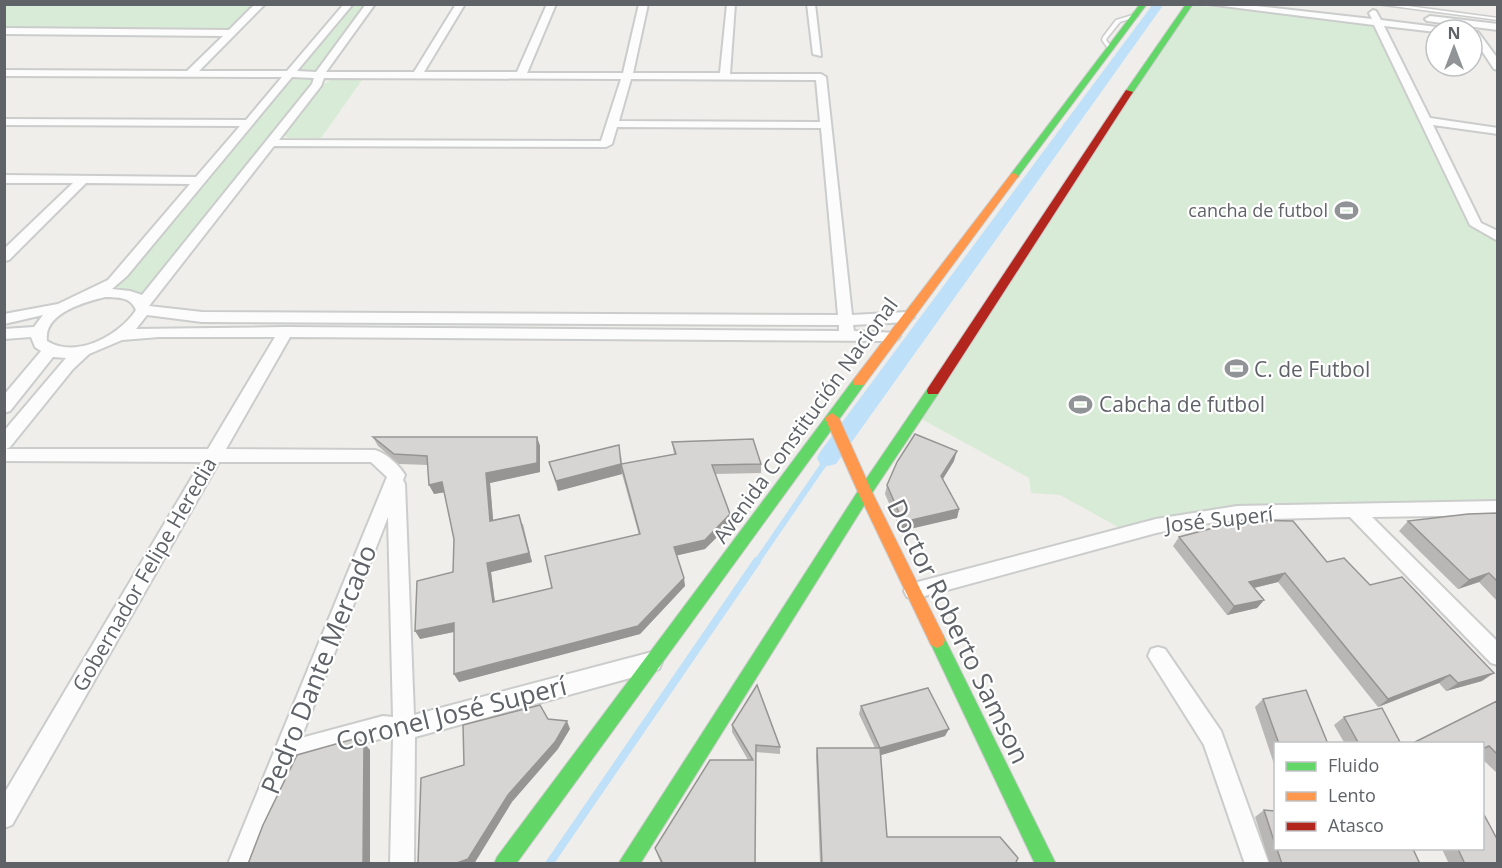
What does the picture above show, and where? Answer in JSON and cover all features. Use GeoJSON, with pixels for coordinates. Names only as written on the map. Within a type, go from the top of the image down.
{"type":"FeatureCollection","features":[{"type":"Feature","properties":{"kind":"main road"},"geometry":{"type":"LineString","coordinates":[[628,864],[865,492],[958,355],[1120,105],[1190,4]]}},
{"type":"Feature","properties":{"kind":"main road","name":"Avenida Constitución Nacional"},"geometry":{"type":"LineString","coordinates":[[504,864],[831,418],[1140,9]]}},
{"type":"Feature","properties":{"kind":"main road","name":"Doctor Roberto Samson"},"geometry":{"type":"LineString","coordinates":[[831,418],[1046,864]]}},
{"type":"Feature","properties":{"kind":"street"},"geometry":{"type":"LineString","coordinates":[[191,73],[261,4]]}},
{"type":"Feature","properties":{"kind":"street"},"geometry":{"type":"LineString","coordinates":[[4,319],[43,313],[87,297],[112,283],[349,4]]}},
{"type":"Feature","properties":{"kind":"street"},"geometry":{"type":"LineString","coordinates":[[71,303],[51,317],[39,332],[39,339],[43,346],[50,350],[72,352],[107,343],[122,335],[139,318],[142,308],[317,84],[322,67],[371,4]]}},
{"type":"Feature","properties":{"kind":"street"},"geometry":{"type":"LineString","coordinates":[[417,75],[461,4]]}},
{"type":"Feature","properties":{"kind":"street"},"geometry":{"type":"LineString","coordinates":[[521,75],[552,4]]}},
{"type":"Feature","properties":{"kind":"street"},"geometry":{"type":"LineString","coordinates":[[271,143],[606,144],[627,76],[644,4]]}},
{"type":"Feature","properties":{"kind":"street"},"geometry":{"type":"LineString","coordinates":[[725,76],[731,4]]}},
{"type":"Feature","properties":{"kind":"street"},"geometry":{"type":"LineString","coordinates":[[811,4],[818,54]]}},
{"type":"Feature","properties":{"kind":"street"},"geometry":{"type":"LineString","coordinates":[[1211,4],[1377,14],[1424,26]]}},
{"type":"Feature","properties":{"kind":"street"},"geometry":{"type":"LineString","coordinates":[[1287,4],[1497,27]]}},
{"type":"Feature","properties":{"kind":"street"},"geometry":{"type":"LineString","coordinates":[[1377,14],[1476,225],[1497,237]]}},
{"type":"Feature","properties":{"kind":"street"},"geometry":{"type":"LineString","coordinates":[[4,31],[232,33]]}},
{"type":"Feature","properties":{"kind":"street"},"geometry":{"type":"LineString","coordinates":[[1484,48],[1497,67]]}},
{"type":"Feature","properties":{"kind":"street"},"geometry":{"type":"LineString","coordinates":[[4,73],[822,77],[847,336]]}},
{"type":"Feature","properties":{"kind":"street"},"geometry":{"type":"LineString","coordinates":[[1426,121],[1497,130]]}},
{"type":"Feature","properties":{"kind":"street"},"geometry":{"type":"LineString","coordinates":[[4,122],[250,123]]}},
{"type":"Feature","properties":{"kind":"street"},"geometry":{"type":"LineString","coordinates":[[613,124],[826,125]]}},
{"type":"Feature","properties":{"kind":"street"},"geometry":{"type":"LineString","coordinates":[[4,179],[201,181]]}},
{"type":"Feature","properties":{"kind":"street"},"geometry":{"type":"LineString","coordinates":[[7,252],[83,180]]}},
{"type":"Feature","properties":{"kind":"street"},"geometry":{"type":"LineString","coordinates":[[87,297],[118,293],[138,299],[142,308]]}},
{"type":"Feature","properties":{"kind":"street"},"geometry":{"type":"LineString","coordinates":[[142,308],[202,317],[846,320],[907,317]]}},
{"type":"Feature","properties":{"kind":"street"},"geometry":{"type":"LineString","coordinates":[[552,334],[557,318]]}},
{"type":"Feature","properties":{"kind":"street"},"geometry":{"type":"LineString","coordinates":[[4,334],[39,332]]}},
{"type":"Feature","properties":{"kind":"street"},"geometry":{"type":"LineString","coordinates":[[122,335],[159,332],[285,332],[893,336]]}},
{"type":"Feature","properties":{"kind":"street","name":"Gobernador Felipe Heredia"},"geometry":{"type":"LineString","coordinates":[[4,817],[285,332]]}},
{"type":"Feature","properties":{"kind":"street"},"geometry":{"type":"LineString","coordinates":[[4,407],[50,350]]}},
{"type":"Feature","properties":{"kind":"street"},"geometry":{"type":"LineString","coordinates":[[4,443],[68,364],[85,350]]}},
{"type":"Feature","properties":{"kind":"street"},"geometry":{"type":"LineString","coordinates":[[4,455],[375,456],[396,475],[404,728],[402,864]]}},
{"type":"Feature","properties":{"kind":"street","name":"Pedro Dante Mercado"},"geometry":{"type":"LineString","coordinates":[[240,864],[396,475]]}},
{"type":"Feature","properties":{"kind":"street","name":"José Superí"},"geometry":{"type":"LineString","coordinates":[[914,591],[1156,526],[1201,517],[1237,513],[1497,508]]}},
{"type":"Feature","properties":{"kind":"street"},"geometry":{"type":"LineString","coordinates":[[1354,510],[1497,656]]}},
{"type":"Feature","properties":{"kind":"street"},"geometry":{"type":"LineString","coordinates":[[1158,656],[1213,739],[1257,864]]}},
{"type":"Feature","properties":{"kind":"street","name":"Coronel José Superí"},"geometry":{"type":"LineString","coordinates":[[284,754],[383,727],[404,728],[436,722],[653,662]]}},
{"type":"Feature","properties":{"kind":"lane"},"geometry":{"type":"LineString","coordinates":[[1377,14],[1497,19]]}},
{"type":"Feature","properties":{"kind":"green space"},"geometry":{"type":"Polygon","coordinates":[[[5,5],[261,5],[233,33],[5,31],[5,5]]]}},
{"type":"Feature","properties":{"kind":"green space"},"geometry":{"type":"Polygon","coordinates":[[[349,5],[371,5],[317,84],[142,305],[130,295],[95,293],[113,283],[349,5]]]}},
{"type":"Feature","properties":{"kind":"green space"},"geometry":{"type":"Polygon","coordinates":[[[1190,5],[1379,23],[1480,229],[1497,237],[1497,511],[1249,513],[1129,533],[1060,495],[1031,493],[1029,478],[916,416],[1190,5]]]}},
{"type":"Feature","properties":{"kind":"green space"},"geometry":{"type":"Polygon","coordinates":[[[332,80],[362,80],[321,138],[288,138],[284,135],[325,83],[332,80]]]}},
{"type":"Feature","properties":{"kind":"building"},"geometry":{"type":"Polygon","coordinates":[[[915,434],[957,451],[941,476],[959,509],[903,522],[887,485],[897,462],[915,434]]]}},
{"type":"Feature","properties":{"kind":"building"},"geometry":{"type":"Polygon","coordinates":[[[373,437],[537,437],[537,463],[486,473],[490,521],[519,515],[529,553],[487,563],[493,602],[552,588],[545,556],[640,534],[621,464],[676,454],[672,442],[753,439],[761,464],[712,465],[730,514],[705,540],[674,547],[684,578],[638,626],[454,674],[454,623],[415,631],[417,581],[453,572],[454,539],[442,482],[429,485],[427,456],[394,454],[373,437]]]}},
{"type":"Feature","properties":{"kind":"building"},"geometry":{"type":"Polygon","coordinates":[[[619,445],[621,464],[556,481],[549,462],[619,445]]]}},
{"type":"Feature","properties":{"kind":"building"},"geometry":{"type":"Polygon","coordinates":[[[1497,513],[1497,581],[1489,573],[1469,580],[1408,521],[1468,514],[1497,513]]]}},
{"type":"Feature","properties":{"kind":"building"},"geometry":{"type":"Polygon","coordinates":[[[1243,520],[1293,521],[1327,562],[1344,558],[1370,585],[1402,577],[1494,673],[1458,683],[1450,675],[1388,699],[1285,573],[1249,582],[1264,600],[1234,606],[1179,537],[1243,520]]]}},
{"type":"Feature","properties":{"kind":"building"},"geometry":{"type":"Polygon","coordinates":[[[757,685],[780,747],[756,745],[755,864],[663,864],[655,848],[710,760],[753,760],[732,725],[757,685]]]}},
{"type":"Feature","properties":{"kind":"building"},"geometry":{"type":"Polygon","coordinates":[[[928,688],[949,729],[880,748],[861,706],[928,688]]]}},
{"type":"Feature","properties":{"kind":"building"},"geometry":{"type":"Polygon","coordinates":[[[1306,690],[1327,742],[1278,742],[1263,699],[1306,690]]]}},
{"type":"Feature","properties":{"kind":"building"},"geometry":{"type":"Polygon","coordinates":[[[1497,701],[1497,754],[1489,746],[1484,748],[1484,742],[1415,742],[1497,701]]]}},
{"type":"Feature","properties":{"kind":"building"},"geometry":{"type":"Polygon","coordinates":[[[540,705],[548,719],[567,721],[555,742],[508,795],[468,859],[454,864],[418,864],[421,778],[464,765],[463,725],[540,705]]]}},
{"type":"Feature","properties":{"kind":"building"},"geometry":{"type":"Polygon","coordinates":[[[1382,708],[1400,742],[1358,742],[1344,717],[1382,708]]]}},
{"type":"Feature","properties":{"kind":"building"},"geometry":{"type":"Polygon","coordinates":[[[357,738],[364,743],[363,864],[248,864],[263,825],[297,755],[357,738]]]}},
{"type":"Feature","properties":{"kind":"building"},"geometry":{"type":"Polygon","coordinates":[[[817,748],[880,748],[887,837],[1000,837],[1018,858],[1015,864],[822,864],[817,748]]]}},
{"type":"Feature","properties":{"kind":"building"},"geometry":{"type":"Polygon","coordinates":[[[1264,810],[1274,811],[1274,841],[1264,810]]]}},
{"type":"Feature","properties":{"kind":"building"},"geometry":{"type":"Polygon","coordinates":[[[1484,815],[1497,839],[1497,864],[1465,864],[1458,850],[1484,850],[1484,815]]]}},
{"type":"Feature","properties":{"kind":"building"},"geometry":{"type":"Polygon","coordinates":[[[1277,850],[1413,850],[1420,864],[1282,864],[1277,850]]]}},
{"type":"Feature","properties":{"kind":"waterway"},"geometry":{"type":"LineString","coordinates":[[828,458],[1159,4]]}},
{"type":"Feature","properties":{"kind":"waterway"},"geometry":{"type":"LineString","coordinates":[[756,563],[828,458]]}},
{"type":"Feature","properties":{"kind":"waterway"},"geometry":{"type":"LineString","coordinates":[[549,864],[757,561]]}},
{"type":"Feature","properties":{"kind":"traffic: fast"},"geometry":{"type":"LineString","coordinates":[[1014,176],[1144,4]]}},
{"type":"Feature","properties":{"kind":"traffic: fast"},"geometry":{"type":"LineString","coordinates":[[1129,92],[1190,4]]}},
{"type":"Feature","properties":{"kind":"traffic: fast"},"geometry":{"type":"LineString","coordinates":[[504,864],[859,382]]}},
{"type":"Feature","properties":{"kind":"traffic: fast"},"geometry":{"type":"LineString","coordinates":[[628,864],[865,492],[933,391]]}},
{"type":"Feature","properties":{"kind":"traffic: fast"},"geometry":{"type":"LineString","coordinates":[[937,640],[1046,864]]}},
{"type":"Feature","properties":{"kind":"traffic: slow"},"geometry":{"type":"LineString","coordinates":[[859,382],[1014,176]]}},
{"type":"Feature","properties":{"kind":"traffic: slow"},"geometry":{"type":"LineString","coordinates":[[832,418],[865,492],[937,640]]}},
{"type":"Feature","properties":{"kind":"traffic: jam"},"geometry":{"type":"LineString","coordinates":[[933,391],[1129,92]]}},
{"type":"Feature","properties":{"kind":"place","name":"cancha de futbol"},"geometry":{"type":"Point","coordinates":[1346,210]}},
{"type":"Feature","properties":{"kind":"place","name":"C. de Futbol"},"geometry":{"type":"Point","coordinates":[1236,369]}},
{"type":"Feature","properties":{"kind":"place","name":"Cabcha de futbol"},"geometry":{"type":"Point","coordinates":[1081,404]}}]}
